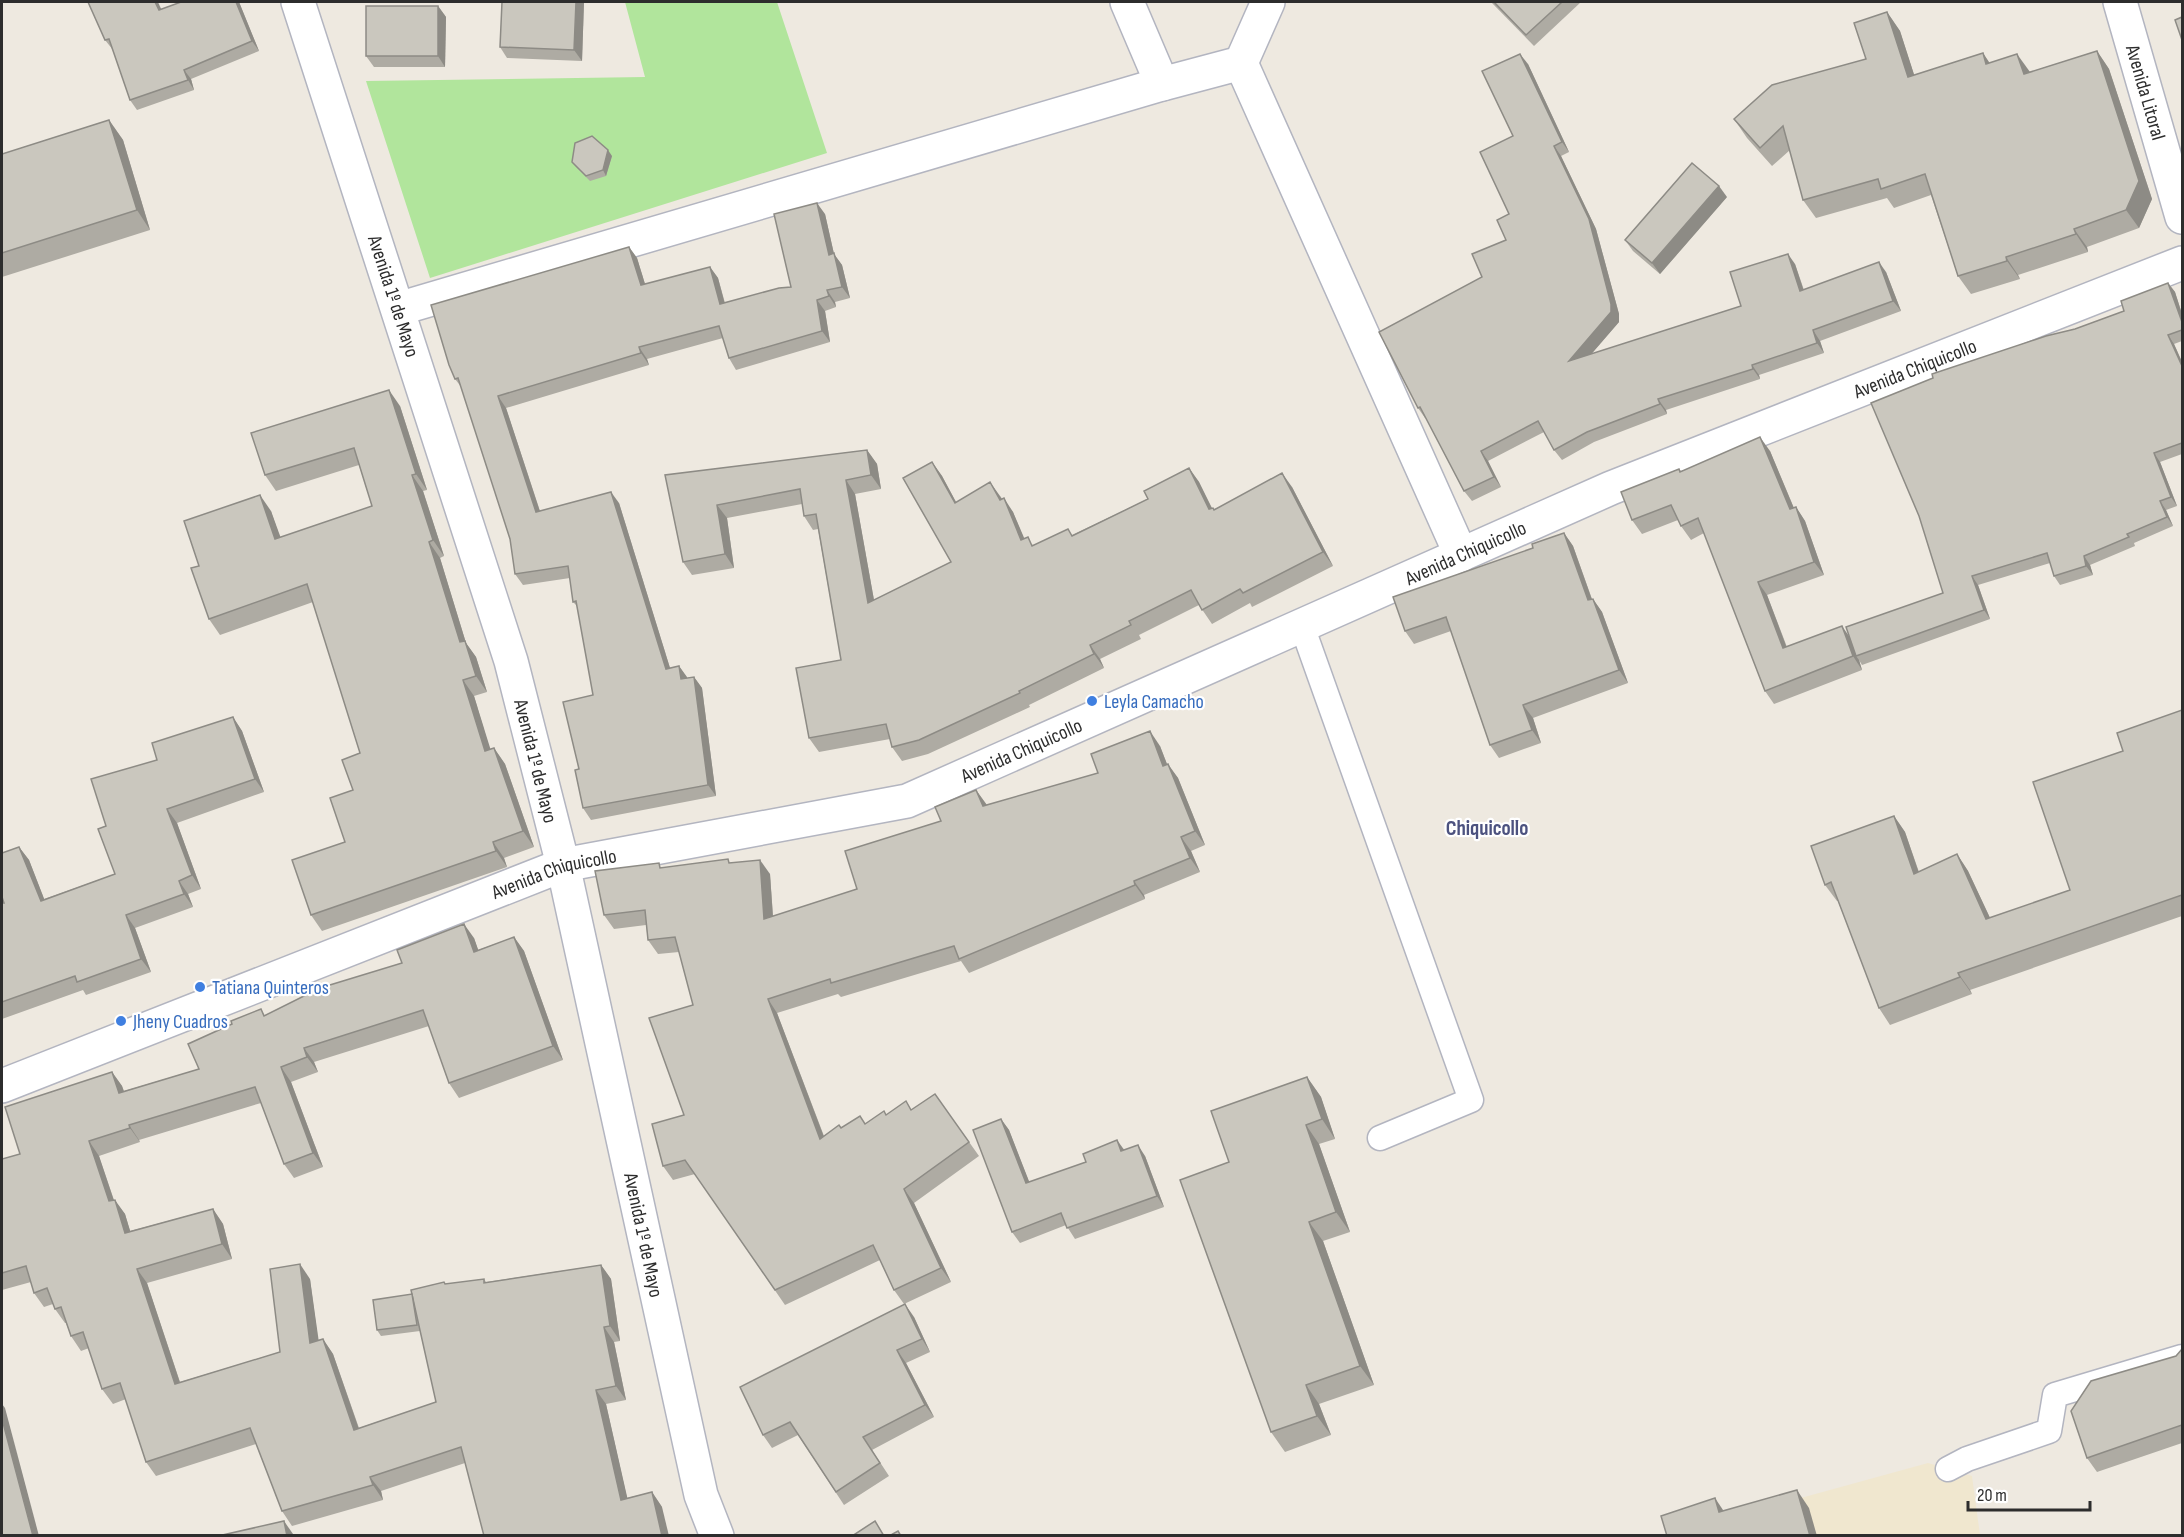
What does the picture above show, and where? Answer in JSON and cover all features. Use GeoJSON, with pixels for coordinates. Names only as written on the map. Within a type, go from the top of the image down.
{"type":"FeatureCollection","features":[{"type":"Feature","properties":{"kind":"main road","name":"Avenida 1º de Mayo"},"geometry":{"type":"LineString","coordinates":[[298,2],[511,661],[563,865],[701,1495],[717,1536]]}},
{"type":"Feature","properties":{"kind":"main road"},"geometry":{"type":"LineString","coordinates":[[1127,2],[1162,84]]}},
{"type":"Feature","properties":{"kind":"main road"},"geometry":{"type":"LineString","coordinates":[[1268,2],[1241,63],[1461,555]]}},
{"type":"Feature","properties":{"kind":"main road","name":"Avenida Litoral"},"geometry":{"type":"LineString","coordinates":[[2120,2],[2182,217]]}},
{"type":"Feature","properties":{"kind":"main road"},"geometry":{"type":"LineString","coordinates":[[398,309],[1162,84],[1241,63]]}},
{"type":"Feature","properties":{"kind":"main road","name":"Avenida Chiquicollo"},"geometry":{"type":"LineString","coordinates":[[2,1086],[563,865],[907,801],[1611,488],[2182,263]]}},
{"type":"Feature","properties":{"kind":"lane"},"geometry":{"type":"LineString","coordinates":[[1302,626],[1471,1100],[1380,1138]]}},
{"type":"Feature","properties":{"kind":"lane"},"geometry":{"type":"LineString","coordinates":[[1948,1469],[1967,1459],[2049,1431],[2055,1395],[2182,1357]]}},
{"type":"Feature","properties":{"kind":"shaded area"},"geometry":{"type":"Polygon","coordinates":[[[1928,1463],[1972,1476],[1980,1535],[1675,1536],[1674,1533],[1928,1463]]]}},
{"type":"Feature","properties":{"kind":"green space"},"geometry":{"type":"Polygon","coordinates":[[[625,2],[777,2],[827,153],[430,278],[366,81],[645,77],[625,2]]]}},
{"type":"Feature","properties":{"kind":"building"},"geometry":{"type":"Polygon","coordinates":[[[88,2],[155,2],[159,10],[181,2],[236,2],[252,41],[184,70],[188,80],[130,100],[109,39],[105,40],[88,2]]]}},
{"type":"Feature","properties":{"kind":"building"},"geometry":{"type":"Polygon","coordinates":[[[502,2],[576,2],[574,50],[500,47],[502,2]]]}},
{"type":"Feature","properties":{"kind":"building"},"geometry":{"type":"Polygon","coordinates":[[[1494,2],[1562,2],[1526,35],[1494,2]]]}},
{"type":"Feature","properties":{"kind":"building"},"geometry":{"type":"Polygon","coordinates":[[[366,6],[438,6],[438,56],[366,56],[366,6]]]}},
{"type":"Feature","properties":{"kind":"building"},"geometry":{"type":"Polygon","coordinates":[[[1887,12],[1908,77],[1983,53],[1986,64],[2017,54],[2024,74],[2097,51],[2139,181],[2126,210],[2074,229],[2076,234],[2006,257],[2007,261],[1958,276],[1925,174],[1881,189],[1878,179],[1803,200],[1783,126],[1760,148],[1734,119],[1772,85],[1866,59],[1854,23],[1887,12]]]}},
{"type":"Feature","properties":{"kind":"building"},"geometry":{"type":"Polygon","coordinates":[[[2182,17],[2182,40],[2175,20],[2182,17]]]}},
{"type":"Feature","properties":{"kind":"building"},"geometry":{"type":"Polygon","coordinates":[[[1520,54],[1562,142],[1554,146],[1589,219],[1611,304],[1611,312],[1569,361],[1741,306],[1730,272],[1788,254],[1800,291],[1879,262],[1893,301],[1813,330],[1817,343],[1752,365],[1753,369],[1658,399],[1660,404],[1587,432],[1554,450],[1538,421],[1481,451],[1494,477],[1464,491],[1379,332],[1482,277],[1472,254],[1506,240],[1497,220],[1509,214],[1480,152],[1513,136],[1482,71],[1520,54]]]}},
{"type":"Feature","properties":{"kind":"building"},"geometry":{"type":"Polygon","coordinates":[[[109,120],[137,210],[2,253],[2,154],[109,120]]]}},
{"type":"Feature","properties":{"kind":"building"},"geometry":{"type":"Polygon","coordinates":[[[592,136],[608,150],[603,170],[586,176],[572,162],[575,143],[592,136]]]}},
{"type":"Feature","properties":{"kind":"building"},"geometry":{"type":"Polygon","coordinates":[[[1692,163],[1719,186],[1652,263],[1625,240],[1692,163]]]}},
{"type":"Feature","properties":{"kind":"building"},"geometry":{"type":"Polygon","coordinates":[[[817,203],[829,255],[834,253],[842,287],[827,290],[829,296],[817,300],[822,331],[729,358],[719,326],[639,347],[641,353],[498,396],[536,512],[611,492],[666,669],[679,666],[681,679],[694,677],[708,785],[583,808],[575,770],[579,769],[563,702],[593,695],[576,601],[573,602],[568,566],[515,574],[510,539],[458,378],[455,379],[449,365],[431,305],[629,247],[641,285],[710,267],[720,304],[779,288],[791,287],[774,214],[817,203]]]}},
{"type":"Feature","properties":{"kind":"building"},"geometry":{"type":"Polygon","coordinates":[[[2168,283],[2182,322],[2182,330],[2168,335],[2182,366],[2182,443],[2154,453],[2171,497],[2160,501],[2167,517],[2127,534],[2129,537],[2084,556],[2086,566],[2054,576],[2047,553],[1972,576],[1984,610],[1856,656],[1846,627],[1943,593],[1919,516],[1871,403],[1933,378],[1932,374],[2046,336],[2075,329],[2124,311],[2121,301],[2168,283]]]}},
{"type":"Feature","properties":{"kind":"building"},"geometry":{"type":"Polygon","coordinates":[[[389,390],[416,474],[412,475],[433,540],[429,542],[460,642],[465,641],[476,676],[463,680],[485,751],[494,748],[523,831],[493,842],[496,851],[311,915],[292,860],[345,842],[330,798],[353,790],[342,760],[360,753],[307,584],[209,619],[191,568],[199,566],[184,521],[260,495],[275,539],[372,506],[354,448],[265,475],[251,433],[389,390]]]}},
{"type":"Feature","properties":{"kind":"building"},"geometry":{"type":"Polygon","coordinates":[[[1760,437],[1790,509],[1796,507],[1814,562],[1758,582],[1783,648],[1842,626],[1853,656],[1765,691],[1698,518],[1681,526],[1671,505],[1632,520],[1621,492],[1679,469],[1680,472],[1760,437]]]}},
{"type":"Feature","properties":{"kind":"building"},"geometry":{"type":"Polygon","coordinates":[[[867,450],[871,475],[846,480],[868,603],[951,562],[903,478],[932,462],[955,503],[990,482],[1000,500],[1004,498],[1021,540],[1028,537],[1032,546],[1068,529],[1072,536],[1148,499],[1144,491],[1189,468],[1209,509],[1214,510],[1282,473],[1323,552],[1243,593],[1240,589],[1202,610],[1191,590],[1129,621],[1131,625],[1090,645],[1094,654],[1019,691],[1020,693],[919,740],[892,747],[886,724],[809,738],[796,668],[841,660],[816,514],[804,516],[800,489],[717,505],[725,554],[683,562],[665,475],[867,450]]]}},
{"type":"Feature","properties":{"kind":"building"},"geometry":{"type":"Polygon","coordinates":[[[1564,533],[1588,600],[1593,599],[1619,670],[1523,705],[1532,730],[1490,745],[1446,617],[1405,631],[1393,597],[1533,548],[1532,544],[1564,533]]]}},
{"type":"Feature","properties":{"kind":"building"},"geometry":{"type":"Polygon","coordinates":[[[2182,710],[2182,895],[1958,973],[1960,977],[1879,1008],[1831,882],[1825,885],[1811,846],[1894,816],[1914,874],[1957,854],[1986,919],[2070,890],[2033,782],[2123,751],[2117,733],[2182,710]]]}},
{"type":"Feature","properties":{"kind":"building"},"geometry":{"type":"Polygon","coordinates":[[[233,717],[255,779],[167,809],[192,875],[179,881],[184,894],[126,915],[141,959],[77,982],[75,976],[2,1002],[2,903],[4,903],[2,853],[19,847],[41,901],[115,874],[98,829],[106,826],[91,779],[157,760],[152,743],[233,717]]]}},
{"type":"Feature","properties":{"kind":"building"},"geometry":{"type":"Polygon","coordinates":[[[1150,731],[1163,766],[1168,764],[1195,831],[1181,837],[1190,858],[1134,881],[1135,885],[959,959],[954,946],[831,983],[830,979],[768,999],[820,1139],[839,1125],[841,1128],[860,1116],[865,1124],[884,1111],[886,1115],[906,1101],[911,1110],[935,1094],[969,1142],[904,1189],[941,1268],[894,1290],[873,1245],[775,1290],[685,1160],[663,1166],[652,1124],[684,1115],[649,1018],[693,1005],[675,937],[648,940],[645,910],[604,915],[595,871],[659,863],[660,868],[728,859],[729,863],[760,860],[764,919],[857,889],[845,851],[941,821],[935,807],[976,790],[983,806],[1098,773],[1091,754],[1150,731]]]}},
{"type":"Feature","properties":{"kind":"building"},"geometry":{"type":"Polygon","coordinates":[[[464,924],[474,952],[514,937],[553,1046],[449,1083],[423,1010],[304,1048],[307,1057],[281,1067],[313,1153],[284,1164],[255,1087],[129,1125],[130,1128],[89,1141],[109,1201],[115,1200],[125,1233],[213,1209],[222,1244],[137,1269],[175,1384],[280,1352],[270,1269],[300,1264],[310,1343],[323,1339],[354,1430],[436,1402],[411,1290],[444,1282],[445,1284],[484,1279],[484,1283],[601,1265],[610,1326],[604,1327],[616,1386],[596,1390],[621,1500],[652,1492],[662,1536],[484,1536],[461,1447],[370,1477],[373,1485],[282,1511],[250,1428],[146,1462],[120,1383],[102,1389],[83,1332],[71,1336],[61,1307],[55,1309],[47,1288],[34,1293],[26,1266],[2,1273],[2,1159],[20,1154],[5,1107],[112,1072],[119,1093],[199,1069],[188,1044],[232,1024],[231,1021],[261,1009],[264,1016],[320,988],[402,963],[397,950],[464,924]]]}},
{"type":"Feature","properties":{"kind":"building"},"geometry":{"type":"Polygon","coordinates":[[[1307,1077],[1322,1119],[1306,1125],[1336,1212],[1309,1222],[1360,1366],[1306,1385],[1317,1416],[1271,1432],[1180,1180],[1229,1162],[1211,1111],[1307,1077]]]}},
{"type":"Feature","properties":{"kind":"building"},"geometry":{"type":"Polygon","coordinates":[[[1001,1119],[1026,1183],[1086,1162],[1083,1154],[1117,1140],[1121,1151],[1138,1145],[1157,1196],[1067,1228],[1061,1213],[1012,1232],[973,1130],[1001,1119]]]}},
{"type":"Feature","properties":{"kind":"building"},"geometry":{"type":"Polygon","coordinates":[[[412,1294],[417,1325],[377,1330],[373,1300],[412,1294]]]}},
{"type":"Feature","properties":{"kind":"building"},"geometry":{"type":"Polygon","coordinates":[[[905,1304],[922,1339],[897,1350],[925,1405],[863,1437],[880,1463],[836,1492],[790,1422],[763,1435],[740,1387],[905,1304]]]}},
{"type":"Feature","properties":{"kind":"building"},"geometry":{"type":"Polygon","coordinates":[[[2182,1349],[2182,1425],[2087,1458],[2071,1411],[2091,1381],[2176,1356],[2182,1349]]]}},
{"type":"Feature","properties":{"kind":"building"},"geometry":{"type":"Polygon","coordinates":[[[2,1419],[33,1536],[2,1536],[2,1419]]]}},
{"type":"Feature","properties":{"kind":"building"},"geometry":{"type":"Polygon","coordinates":[[[1797,1490],[1810,1536],[1667,1536],[1661,1516],[1715,1498],[1719,1512],[1797,1490]]]}},
{"type":"Feature","properties":{"kind":"building"},"geometry":{"type":"Polygon","coordinates":[[[284,1521],[287,1536],[218,1536],[284,1521]]]}},
{"type":"Feature","properties":{"kind":"building"},"geometry":{"type":"Polygon","coordinates":[[[875,1521],[884,1536],[852,1536],[875,1521]]]}},
{"type":"Feature","properties":{"kind":"building"},"geometry":{"type":"Polygon","coordinates":[[[898,1531],[901,1536],[889,1536],[898,1531]]]}},
{"type":"Feature","properties":{"kind":"place","name":"Leyla Camacho"},"geometry":{"type":"Point","coordinates":[1092,701]}},
{"type":"Feature","properties":{"kind":"place","name":"Tatiana Quinteros"},"geometry":{"type":"Point","coordinates":[200,987]}},
{"type":"Feature","properties":{"kind":"place","name":"Jheny Cuadros"},"geometry":{"type":"Point","coordinates":[121,1021]}},
{"type":"Feature","properties":{"kind":"district","name":"Chiquicollo"},"geometry":{"type":"Point","coordinates":[1487,828]}}]}
